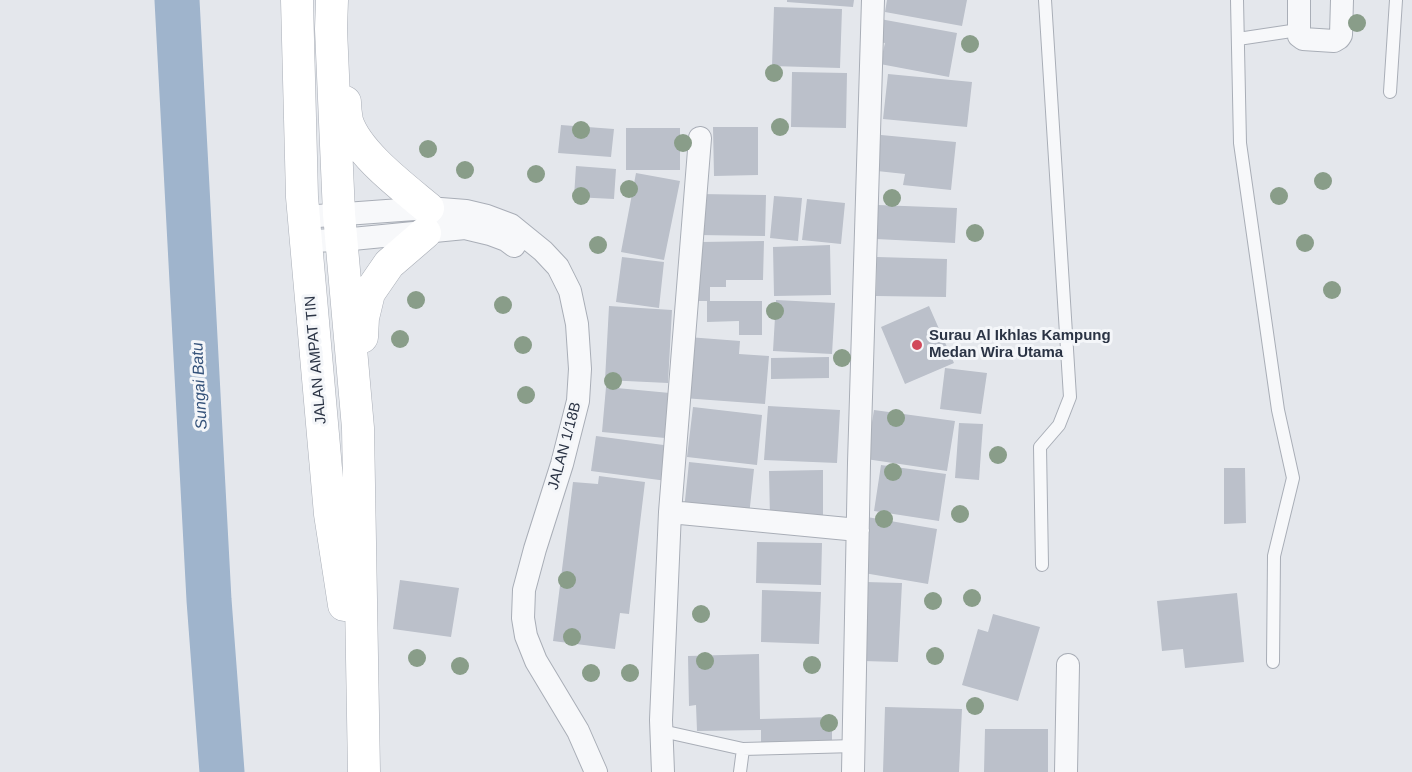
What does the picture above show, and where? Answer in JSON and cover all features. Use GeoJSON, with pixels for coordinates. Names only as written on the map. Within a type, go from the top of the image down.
{"type":"FeatureCollection","features":[{"type":"Feature","properties":{"kind":"street","name":"JALAN AMPAT TIN"},"geometry":{"type":"LineString","coordinates":[[297,0],[302,197],[330,514],[362,718]]}},
{"type":"Feature","properties":{"kind":"street","name":"JALAN AMPAT TIN"},"geometry":{"type":"LineString","coordinates":[[332,0],[331,29],[340,227],[358,428],[364,772]]}},
{"type":"Feature","properties":{"kind":"street"},"geometry":{"type":"LineString","coordinates":[[332,0],[348,122],[356,139],[427,221],[389,264],[369,293],[363,318],[358,428]]}},
{"type":"Feature","properties":{"kind":"street"},"geometry":{"type":"LineString","coordinates":[[854,772],[854,681],[873,0]]}},
{"type":"Feature","properties":{"kind":"street"},"geometry":{"type":"LineString","coordinates":[[1299,0],[1299,36],[1303,39],[1334,41],[1341,34],[1342,0]]}},
{"type":"Feature","properties":{"kind":"street"},"geometry":{"type":"LineString","coordinates":[[663,772],[662,731],[670,512],[700,138]]}},
{"type":"Feature","properties":{"kind":"street","name":"JALAN 1/18B"},"geometry":{"type":"LineString","coordinates":[[305,229],[427,221],[466,211],[511,225],[543,251],[558,267],[570,291],[577,324],[580,369],[578,401],[562,464],[524,590],[523,618],[526,636],[536,661],[578,731],[596,772]]}},
{"type":"Feature","properties":{"kind":"street","name":"JALAN 1/18B"},"geometry":{"type":"LineString","coordinates":[[427,221],[490,234],[506,240],[546,276],[559,306],[565,369],[563,398],[547,460],[520,544],[509,589],[508,620],[522,668],[565,738],[580,772]]}},
{"type":"Feature","properties":{"kind":"street"},"geometry":{"type":"LineString","coordinates":[[670,512],[858,530]]}},
{"type":"Feature","properties":{"kind":"street"},"geometry":{"type":"LineString","coordinates":[[1066,772],[1068,665]]}},
{"type":"Feature","properties":{"kind":"lane"},"geometry":{"type":"LineString","coordinates":[[1042,565],[1040,447],[1059,425],[1070,398],[1045,0]]}},
{"type":"Feature","properties":{"kind":"lane"},"geometry":{"type":"LineString","coordinates":[[1237,0],[1240,143],[1278,410],[1293,478],[1274,556],[1273,662]]}},
{"type":"Feature","properties":{"kind":"lane"},"geometry":{"type":"LineString","coordinates":[[1390,92],[1396,0]]}},
{"type":"Feature","properties":{"kind":"lane"},"geometry":{"type":"LineString","coordinates":[[1238,39],[1298,30]]}},
{"type":"Feature","properties":{"kind":"lane"},"geometry":{"type":"LineString","coordinates":[[662,731],[742,749],[855,746]]}},
{"type":"Feature","properties":{"kind":"lane"},"geometry":{"type":"LineString","coordinates":[[740,772],[742,749]]}},
{"type":"Feature","properties":{"kind":"building"},"geometry":{"type":"Polygon","coordinates":[[[787,0],[854,0],[853,7],[787,2],[787,0]]]}},
{"type":"Feature","properties":{"kind":"building"},"geometry":{"type":"Polygon","coordinates":[[[887,0],[967,0],[962,26],[885,12],[887,0]]]}},
{"type":"Feature","properties":{"kind":"building"},"geometry":{"type":"Polygon","coordinates":[[[774,7],[842,9],[840,68],[772,66],[774,7]]]}},
{"type":"Feature","properties":{"kind":"building"},"geometry":{"type":"Polygon","coordinates":[[[880,19],[957,33],[949,77],[880,64],[885,43],[876,42],[880,19]]]}},
{"type":"Feature","properties":{"kind":"building"},"geometry":{"type":"Polygon","coordinates":[[[792,72],[847,73],[846,128],[791,127],[792,72]]]}},
{"type":"Feature","properties":{"kind":"building"},"geometry":{"type":"Polygon","coordinates":[[[888,74],[972,82],[967,127],[883,119],[888,74]]]}},
{"type":"Feature","properties":{"kind":"building"},"geometry":{"type":"Polygon","coordinates":[[[561,125],[614,129],[611,157],[558,153],[561,125]]]}},
{"type":"Feature","properties":{"kind":"building"},"geometry":{"type":"Polygon","coordinates":[[[713,127],[758,127],[758,175],[714,176],[713,127]]]}},
{"type":"Feature","properties":{"kind":"building"},"geometry":{"type":"Polygon","coordinates":[[[626,128],[680,128],[680,170],[626,170],[626,128]]]}},
{"type":"Feature","properties":{"kind":"building"},"geometry":{"type":"Polygon","coordinates":[[[881,135],[956,142],[951,190],[903,185],[905,174],[877,171],[881,135]]]}},
{"type":"Feature","properties":{"kind":"building"},"geometry":{"type":"Polygon","coordinates":[[[576,166],[616,169],[614,199],[574,197],[576,166]]]}},
{"type":"Feature","properties":{"kind":"building"},"geometry":{"type":"Polygon","coordinates":[[[636,173],[680,181],[664,260],[621,252],[636,173]]]}},
{"type":"Feature","properties":{"kind":"building"},"geometry":{"type":"Polygon","coordinates":[[[699,194],[766,195],[765,236],[698,235],[699,194]]]}},
{"type":"Feature","properties":{"kind":"building"},"geometry":{"type":"Polygon","coordinates":[[[774,196],[802,198],[798,241],[770,238],[774,196]]]}},
{"type":"Feature","properties":{"kind":"building"},"geometry":{"type":"Polygon","coordinates":[[[807,199],[845,203],[841,244],[802,240],[807,199]]]}},
{"type":"Feature","properties":{"kind":"building"},"geometry":{"type":"Polygon","coordinates":[[[878,205],[957,208],[955,243],[876,239],[878,205]]]}},
{"type":"Feature","properties":{"kind":"building"},"geometry":{"type":"Polygon","coordinates":[[[764,241],[763,280],[726,280],[726,287],[710,287],[710,301],[762,301],[762,335],[739,335],[739,321],[707,322],[707,301],[693,301],[693,268],[701,267],[701,242],[764,241]]]}},
{"type":"Feature","properties":{"kind":"building"},"geometry":{"type":"Polygon","coordinates":[[[830,245],[831,295],[774,296],[773,247],[830,245]]]}},
{"type":"Feature","properties":{"kind":"building"},"geometry":{"type":"Polygon","coordinates":[[[622,257],[664,262],[659,308],[616,302],[622,257]]]}},
{"type":"Feature","properties":{"kind":"building"},"geometry":{"type":"Polygon","coordinates":[[[877,257],[947,259],[946,297],[876,296],[877,257]]]}},
{"type":"Feature","properties":{"kind":"building"},"geometry":{"type":"Polygon","coordinates":[[[776,300],[835,303],[832,354],[773,351],[776,300]]]}},
{"type":"Feature","properties":{"kind":"building"},"geometry":{"type":"Polygon","coordinates":[[[609,306],[672,310],[668,383],[605,380],[609,306]]]}},
{"type":"Feature","properties":{"kind":"building","name":"Surau Al Ikhlas Kampung Medan Wira Utama"},"geometry":{"type":"Polygon","coordinates":[[[929,306],[954,363],[905,384],[881,327],[929,306]]]}},
{"type":"Feature","properties":{"kind":"building"},"geometry":{"type":"Polygon","coordinates":[[[688,337],[740,341],[739,354],[769,356],[765,404],[683,398],[688,337]]]}},
{"type":"Feature","properties":{"kind":"building"},"geometry":{"type":"Polygon","coordinates":[[[829,357],[829,378],[771,379],[771,358],[829,357]]]}},
{"type":"Feature","properties":{"kind":"building"},"geometry":{"type":"Polygon","coordinates":[[[945,368],[987,373],[981,414],[940,409],[945,368]]]}},
{"type":"Feature","properties":{"kind":"building"},"geometry":{"type":"Polygon","coordinates":[[[606,387],[670,393],[665,438],[602,432],[606,387]]]}},
{"type":"Feature","properties":{"kind":"building"},"geometry":{"type":"Polygon","coordinates":[[[768,406],[840,410],[837,463],[764,460],[768,406]]]}},
{"type":"Feature","properties":{"kind":"building"},"geometry":{"type":"Polygon","coordinates":[[[693,407],[762,415],[757,465],[687,457],[693,407]]]}},
{"type":"Feature","properties":{"kind":"building"},"geometry":{"type":"Polygon","coordinates":[[[874,410],[955,421],[947,471],[866,459],[874,410]]]}},
{"type":"Feature","properties":{"kind":"building"},"geometry":{"type":"Polygon","coordinates":[[[959,423],[983,424],[979,480],[955,478],[959,423]]]}},
{"type":"Feature","properties":{"kind":"building"},"geometry":{"type":"Polygon","coordinates":[[[596,436],[671,446],[667,481],[591,471],[596,436]]]}},
{"type":"Feature","properties":{"kind":"building"},"geometry":{"type":"Polygon","coordinates":[[[689,462],[754,469],[749,516],[684,510],[689,462]]]}},
{"type":"Feature","properties":{"kind":"building"},"geometry":{"type":"Polygon","coordinates":[[[881,465],[946,474],[939,521],[874,511],[881,465]]]}},
{"type":"Feature","properties":{"kind":"building"},"geometry":{"type":"Polygon","coordinates":[[[1224,468],[1245,468],[1246,523],[1224,524],[1224,468]]]}},
{"type":"Feature","properties":{"kind":"building"},"geometry":{"type":"Polygon","coordinates":[[[823,470],[823,517],[770,518],[769,471],[823,470]]]}},
{"type":"Feature","properties":{"kind":"building"},"geometry":{"type":"Polygon","coordinates":[[[599,476],[645,482],[629,614],[620,613],[615,649],[553,641],[573,482],[598,484],[599,476]]]}},
{"type":"Feature","properties":{"kind":"building"},"geometry":{"type":"Polygon","coordinates":[[[867,517],[937,529],[928,584],[864,573],[867,517]]]}},
{"type":"Feature","properties":{"kind":"building"},"geometry":{"type":"Polygon","coordinates":[[[757,542],[822,543],[821,585],[756,583],[757,542]]]}},
{"type":"Feature","properties":{"kind":"building"},"geometry":{"type":"Polygon","coordinates":[[[400,580],[459,588],[451,637],[393,629],[400,580]]]}},
{"type":"Feature","properties":{"kind":"building"},"geometry":{"type":"Polygon","coordinates":[[[866,582],[902,583],[898,662],[863,661],[866,582]]]}},
{"type":"Feature","properties":{"kind":"building"},"geometry":{"type":"Polygon","coordinates":[[[762,590],[821,592],[819,644],[761,642],[762,590]]]}},
{"type":"Feature","properties":{"kind":"building"},"geometry":{"type":"Polygon","coordinates":[[[1237,593],[1244,662],[1185,668],[1183,649],[1162,651],[1157,601],[1237,593]]]}},
{"type":"Feature","properties":{"kind":"building"},"geometry":{"type":"Polygon","coordinates":[[[993,614],[1040,627],[1018,701],[962,685],[978,629],[988,632],[993,614]]]}},
{"type":"Feature","properties":{"kind":"building"},"geometry":{"type":"Polygon","coordinates":[[[759,654],[760,719],[832,717],[832,743],[761,745],[761,730],[697,731],[696,705],[689,706],[688,656],[759,654]]]}},
{"type":"Feature","properties":{"kind":"building"},"geometry":{"type":"Polygon","coordinates":[[[885,707],[962,709],[959,772],[883,772],[885,707]]]}},
{"type":"Feature","properties":{"kind":"building"},"geometry":{"type":"Polygon","coordinates":[[[985,729],[1048,729],[1048,772],[984,772],[985,729]]]}},
{"type":"Feature","properties":{"kind":"waterway","name":"Sungai Batu"},"geometry":{"type":"LineString","coordinates":[[177,0],[209,600],[222,772]]}},
{"type":"Feature","properties":{"kind":"place","name":"Surau Al Ikhlas Kampung Medan Wira Utama"},"geometry":{"type":"Point","coordinates":[917,345]}}]}
